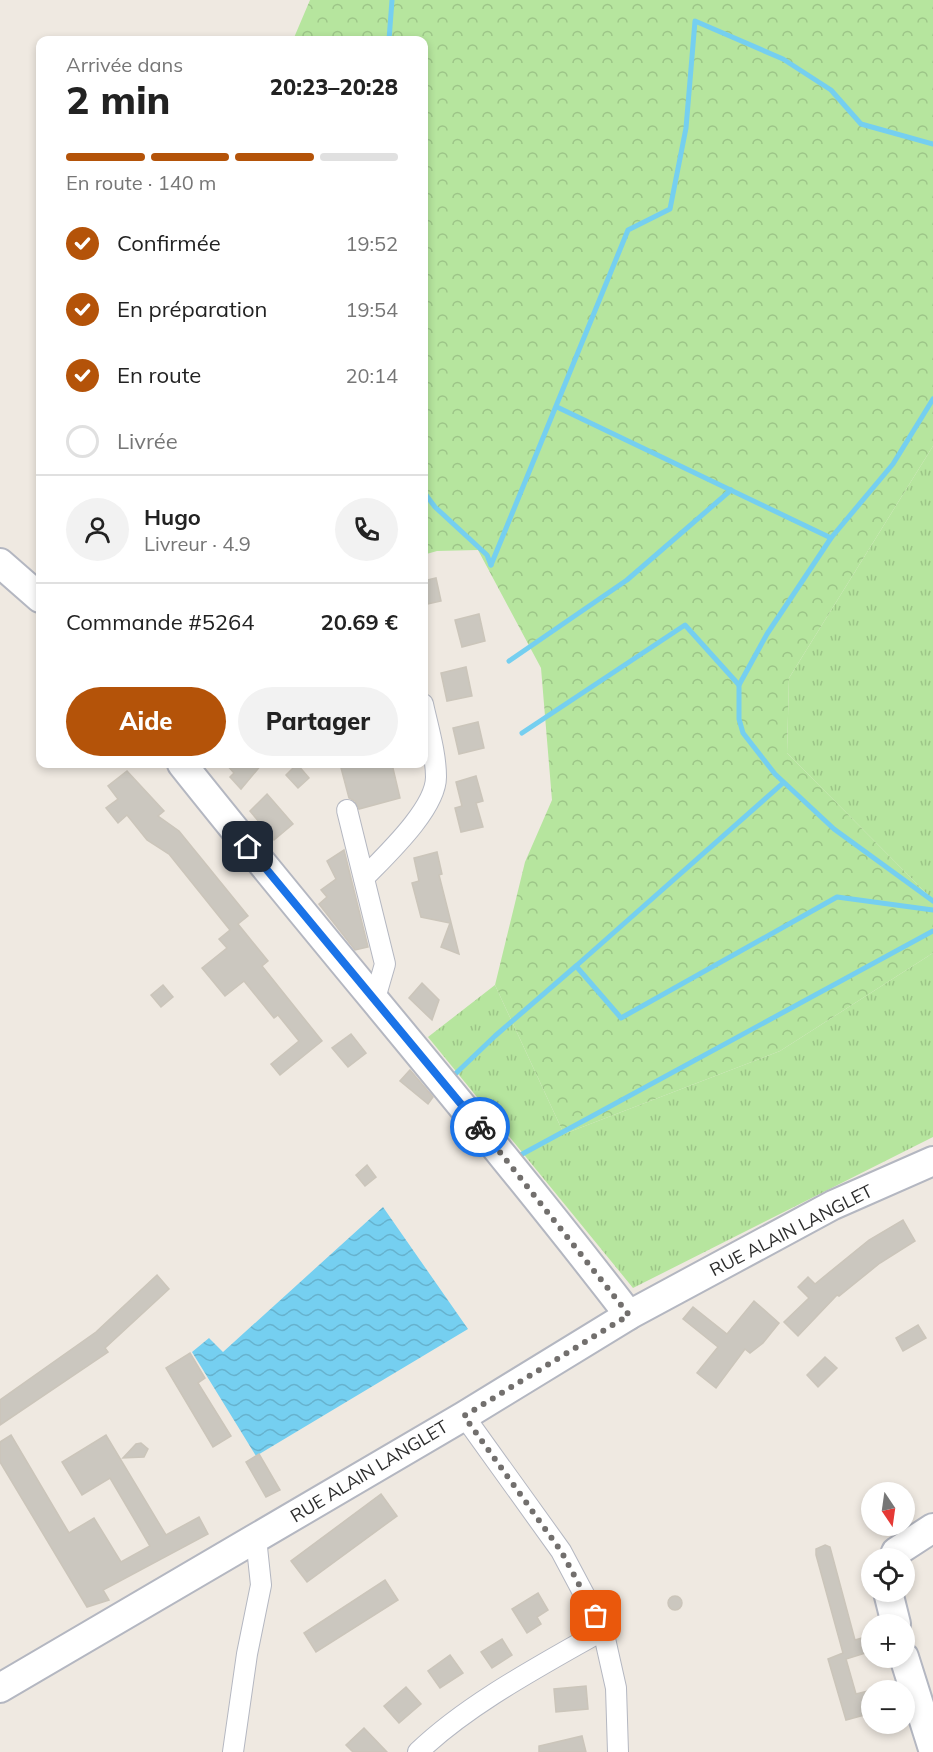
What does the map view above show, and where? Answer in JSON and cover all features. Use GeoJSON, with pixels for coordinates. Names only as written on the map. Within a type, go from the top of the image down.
{"type":"FeatureCollection","features":[{"type":"Feature","properties":{"kind":"street"},"geometry":{"type":"LineString","coordinates":[[0,563],[36,594]]}},
{"type":"Feature","properties":{"kind":"street"},"geometry":{"type":"LineString","coordinates":[[364,878],[394,847],[434,791],[434,761],[428,730]]}},
{"type":"Feature","properties":{"kind":"street"},"geometry":{"type":"LineString","coordinates":[[185,768],[374,1002],[508,1162],[629,1315]]}},
{"type":"Feature","properties":{"kind":"street"},"geometry":{"type":"LineString","coordinates":[[347,810],[385,964],[374,1002]]}},
{"type":"Feature","properties":{"kind":"street","name":"RUE ALAIN LANGLET"},"geometry":{"type":"LineString","coordinates":[[0,1688],[464,1416],[629,1315],[833,1205],[933,1161]]}},
{"type":"Feature","properties":{"kind":"street"},"geometry":{"type":"LineString","coordinates":[[464,1416],[561,1551],[603,1630],[616,1688],[618,1752]]}},
{"type":"Feature","properties":{"kind":"street"},"geometry":{"type":"LineString","coordinates":[[902,1548],[933,1528]]}},
{"type":"Feature","properties":{"kind":"street"},"geometry":{"type":"LineString","coordinates":[[232,1752],[247,1654],[261,1585],[256,1538]]}},
{"type":"Feature","properties":{"kind":"street"},"geometry":{"type":"LineString","coordinates":[[418,1752],[471,1711],[541,1665],[603,1630]]}},
{"type":"Feature","properties":{"kind":"street"},"geometry":{"type":"LineString","coordinates":[[907,1668],[933,1749]]}},
{"type":"Feature","properties":{"kind":"green space"},"geometry":{"type":"Polygon","coordinates":[[[310,0],[933,0],[933,446],[789,678],[787,753],[933,900],[933,953],[780,1051],[564,1134],[495,985],[525,862],[552,800],[541,668],[478,550],[437,551],[428,554],[428,36],[295,36],[310,0]]]}},
{"type":"Feature","properties":{"kind":"green space"},"geometry":{"type":"Polygon","coordinates":[[[933,446],[933,900],[787,753],[789,678],[933,446]]]}},
{"type":"Feature","properties":{"kind":"green space"},"geometry":{"type":"Polygon","coordinates":[[[933,953],[933,1137],[633,1288],[428,1037],[495,985],[564,1134],[780,1051],[933,953]]]}},
{"type":"Feature","properties":{"kind":"water"},"geometry":{"type":"Polygon","coordinates":[[[383,1207],[468,1329],[256,1456],[192,1352],[209,1338],[223,1352],[383,1207]]]}},
{"type":"Feature","properties":{"kind":"building"},"geometry":{"type":"Polygon","coordinates":[[[436,578],[441,601],[428,604],[428,580],[436,578]]]}},
{"type":"Feature","properties":{"kind":"building"},"geometry":{"type":"Polygon","coordinates":[[[479,614],[485,641],[462,647],[455,620],[479,614]]]}},
{"type":"Feature","properties":{"kind":"building"},"geometry":{"type":"Polygon","coordinates":[[[466,667],[472,696],[447,701],[441,673],[466,667]]]}},
{"type":"Feature","properties":{"kind":"building"},"geometry":{"type":"Polygon","coordinates":[[[478,722],[484,748],[459,754],[453,728],[478,722]]]}},
{"type":"Feature","properties":{"kind":"building"},"geometry":{"type":"Polygon","coordinates":[[[230,768],[259,768],[241,789],[230,777],[234,773],[230,768]]]}},
{"type":"Feature","properties":{"kind":"building"},"geometry":{"type":"Polygon","coordinates":[[[293,768],[300,768],[309,778],[298,788],[286,775],[293,768]]]}},
{"type":"Feature","properties":{"kind":"building"},"geometry":{"type":"Polygon","coordinates":[[[341,768],[393,768],[400,798],[359,809],[355,801],[349,798],[341,768]]]}},
{"type":"Feature","properties":{"kind":"building"},"geometry":{"type":"Polygon","coordinates":[[[127,771],[164,811],[158,816],[179,831],[248,916],[238,924],[268,961],[262,966],[322,1041],[280,1075],[271,1064],[299,1041],[278,1015],[274,1018],[244,981],[225,996],[202,968],[227,948],[219,939],[230,930],[169,854],[147,840],[127,815],[118,823],[106,808],[118,799],[108,786],[127,771]]]}},
{"type":"Feature","properties":{"kind":"building"},"geometry":{"type":"Polygon","coordinates":[[[476,776],[483,801],[476,803],[483,827],[461,832],[455,808],[462,806],[456,782],[476,776]]]}},
{"type":"Feature","properties":{"kind":"building"},"geometry":{"type":"Polygon","coordinates":[[[267,794],[293,824],[274,840],[250,811],[267,794]]]}},
{"type":"Feature","properties":{"kind":"building"},"geometry":{"type":"Polygon","coordinates":[[[344,850],[368,947],[355,950],[319,904],[327,897],[321,890],[336,879],[327,861],[344,850]]]}},
{"type":"Feature","properties":{"kind":"building"},"geometry":{"type":"Polygon","coordinates":[[[437,852],[442,874],[439,875],[459,954],[441,947],[450,923],[421,917],[412,883],[419,881],[414,858],[437,852]]]}},
{"type":"Feature","properties":{"kind":"building"},"geometry":{"type":"Polygon","coordinates":[[[422,983],[439,1000],[432,1020],[409,998],[422,983]]]}},
{"type":"Feature","properties":{"kind":"building"},"geometry":{"type":"Polygon","coordinates":[[[163,985],[173,997],[161,1007],[151,995],[163,985]]]}},
{"type":"Feature","properties":{"kind":"building"},"geometry":{"type":"Polygon","coordinates":[[[351,1034],[366,1053],[348,1067],[332,1048],[351,1034]]]}},
{"type":"Feature","properties":{"kind":"building"},"geometry":{"type":"Polygon","coordinates":[[[410,1070],[433,1097],[428,1104],[400,1081],[410,1070]]]}},
{"type":"Feature","properties":{"kind":"building"},"geometry":{"type":"Polygon","coordinates":[[[367,1165],[376,1177],[365,1186],[356,1175],[367,1165]]]}},
{"type":"Feature","properties":{"kind":"building"},"geometry":{"type":"Polygon","coordinates":[[[903,1220],[915,1241],[880,1263],[839,1296],[837,1295],[798,1336],[784,1322],[809,1298],[798,1287],[808,1277],[815,1284],[869,1240],[903,1220]]]}},
{"type":"Feature","properties":{"kind":"building"},"geometry":{"type":"Polygon","coordinates":[[[157,1275],[169,1289],[105,1348],[108,1352],[0,1425],[0,1400],[96,1332],[157,1275]]]}},
{"type":"Feature","properties":{"kind":"building"},"geometry":{"type":"Polygon","coordinates":[[[754,1301],[779,1323],[763,1343],[750,1353],[745,1349],[716,1388],[697,1373],[718,1347],[683,1319],[693,1307],[727,1334],[754,1301]]]}},
{"type":"Feature","properties":{"kind":"building"},"geometry":{"type":"Polygon","coordinates":[[[918,1325],[926,1338],[903,1351],[896,1338],[918,1325]]]}},
{"type":"Feature","properties":{"kind":"building"},"geometry":{"type":"Polygon","coordinates":[[[190,1353],[205,1378],[198,1383],[231,1436],[213,1447],[166,1368],[190,1353]]]}},
{"type":"Feature","properties":{"kind":"building"},"geometry":{"type":"Polygon","coordinates":[[[825,1357],[837,1368],[818,1387],[807,1375],[825,1357]]]}},
{"type":"Feature","properties":{"kind":"building"},"geometry":{"type":"Polygon","coordinates":[[[11,1435],[69,1533],[94,1518],[121,1562],[150,1546],[110,1478],[82,1495],[62,1462],[106,1435],[166,1535],[199,1517],[208,1534],[103,1590],[109,1600],[87,1607],[0,1462],[0,1442],[11,1435]]]}},
{"type":"Feature","properties":{"kind":"building"},"geometry":{"type":"Polygon","coordinates":[[[141,1443],[148,1449],[144,1457],[123,1458],[136,1444],[141,1443]]]}},
{"type":"Feature","properties":{"kind":"building"},"geometry":{"type":"Polygon","coordinates":[[[259,1454],[280,1490],[266,1497],[246,1462],[259,1454]]]}},
{"type":"Feature","properties":{"kind":"building"},"geometry":{"type":"Polygon","coordinates":[[[381,1494],[397,1516],[307,1582],[291,1561],[381,1494]]]}},
{"type":"Feature","properties":{"kind":"building"},"geometry":{"type":"Polygon","coordinates":[[[825,1545],[830,1547],[855,1640],[861,1638],[861,1654],[846,1659],[856,1694],[861,1693],[861,1716],[846,1720],[828,1659],[843,1653],[816,1549],[825,1545]]]}},
{"type":"Feature","properties":{"kind":"building"},"geometry":{"type":"Polygon","coordinates":[[[385,1580],[398,1600],[316,1652],[304,1633],[385,1580]]]}},
{"type":"Feature","properties":{"kind":"building"},"geometry":{"type":"Polygon","coordinates":[[[538,1593],[548,1610],[537,1617],[541,1624],[527,1633],[512,1609],[538,1593]]]}},
{"type":"Feature","properties":{"kind":"building"},"geometry":{"type":"Polygon","coordinates":[[[672,1596],[678,1596],[682,1603],[678,1610],[672,1610],[668,1606],[668,1600],[672,1596]]]}},
{"type":"Feature","properties":{"kind":"building"},"geometry":{"type":"Polygon","coordinates":[[[502,1639],[512,1655],[492,1668],[481,1652],[502,1639]]]}},
{"type":"Feature","properties":{"kind":"building"},"geometry":{"type":"Polygon","coordinates":[[[450,1655],[463,1673],[440,1688],[428,1671],[450,1655]]]}},
{"type":"Feature","properties":{"kind":"building"},"geometry":{"type":"Polygon","coordinates":[[[586,1686],[588,1709],[556,1712],[554,1689],[586,1686]]]}},
{"type":"Feature","properties":{"kind":"building"},"geometry":{"type":"Polygon","coordinates":[[[406,1687],[421,1704],[399,1723],[384,1706],[406,1687]]]}},
{"type":"Feature","properties":{"kind":"building"},"geometry":{"type":"Polygon","coordinates":[[[364,1728],[387,1752],[353,1752],[346,1745],[364,1728]]]}},
{"type":"Feature","properties":{"kind":"building"},"geometry":{"type":"Polygon","coordinates":[[[582,1736],[586,1752],[539,1752],[539,1746],[582,1736]]]}},
{"type":"Feature","properties":{"kind":"waterway"},"geometry":{"type":"LineString","coordinates":[[389,36],[392,0]]}},
{"type":"Feature","properties":{"kind":"waterway"},"geometry":{"type":"LineString","coordinates":[[491,565],[628,230],[670,209],[686,128],[695,21],[783,59],[831,90],[861,124],[933,144]]}},
{"type":"Feature","properties":{"kind":"waterway"},"geometry":{"type":"LineString","coordinates":[[933,399],[893,464],[831,538],[767,634],[739,685],[739,719],[743,733],[775,774],[834,829],[933,901]]}},
{"type":"Feature","properties":{"kind":"waterway"},"geometry":{"type":"LineString","coordinates":[[557,407],[831,538]]}},
{"type":"Feature","properties":{"kind":"waterway"},"geometry":{"type":"LineString","coordinates":[[509,661],[627,580],[731,490]]}},
{"type":"Feature","properties":{"kind":"waterway"},"geometry":{"type":"LineString","coordinates":[[428,498],[435,507],[487,555],[491,565]]}},
{"type":"Feature","properties":{"kind":"waterway"},"geometry":{"type":"LineString","coordinates":[[522,733],[685,625],[739,685]]}},
{"type":"Feature","properties":{"kind":"waterway"},"geometry":{"type":"LineString","coordinates":[[576,966],[783,783]]}},
{"type":"Feature","properties":{"kind":"waterway"},"geometry":{"type":"LineString","coordinates":[[450,1079],[495,1036],[576,966],[621,1018],[837,897],[933,910]]}},
{"type":"Feature","properties":{"kind":"waterway"},"geometry":{"type":"LineString","coordinates":[[515,1158],[933,931]]}},
{"type":"Feature","properties":{"kind":"way so far"},"geometry":{"type":"LineString","coordinates":[[480,1127],[629,1315],[464,1416],[561,1551],[596,1616]]}},
{"type":"Feature","properties":{"kind":"route"},"geometry":{"type":"LineString","coordinates":[[248,847],[363,989],[480,1127]]}}]}
